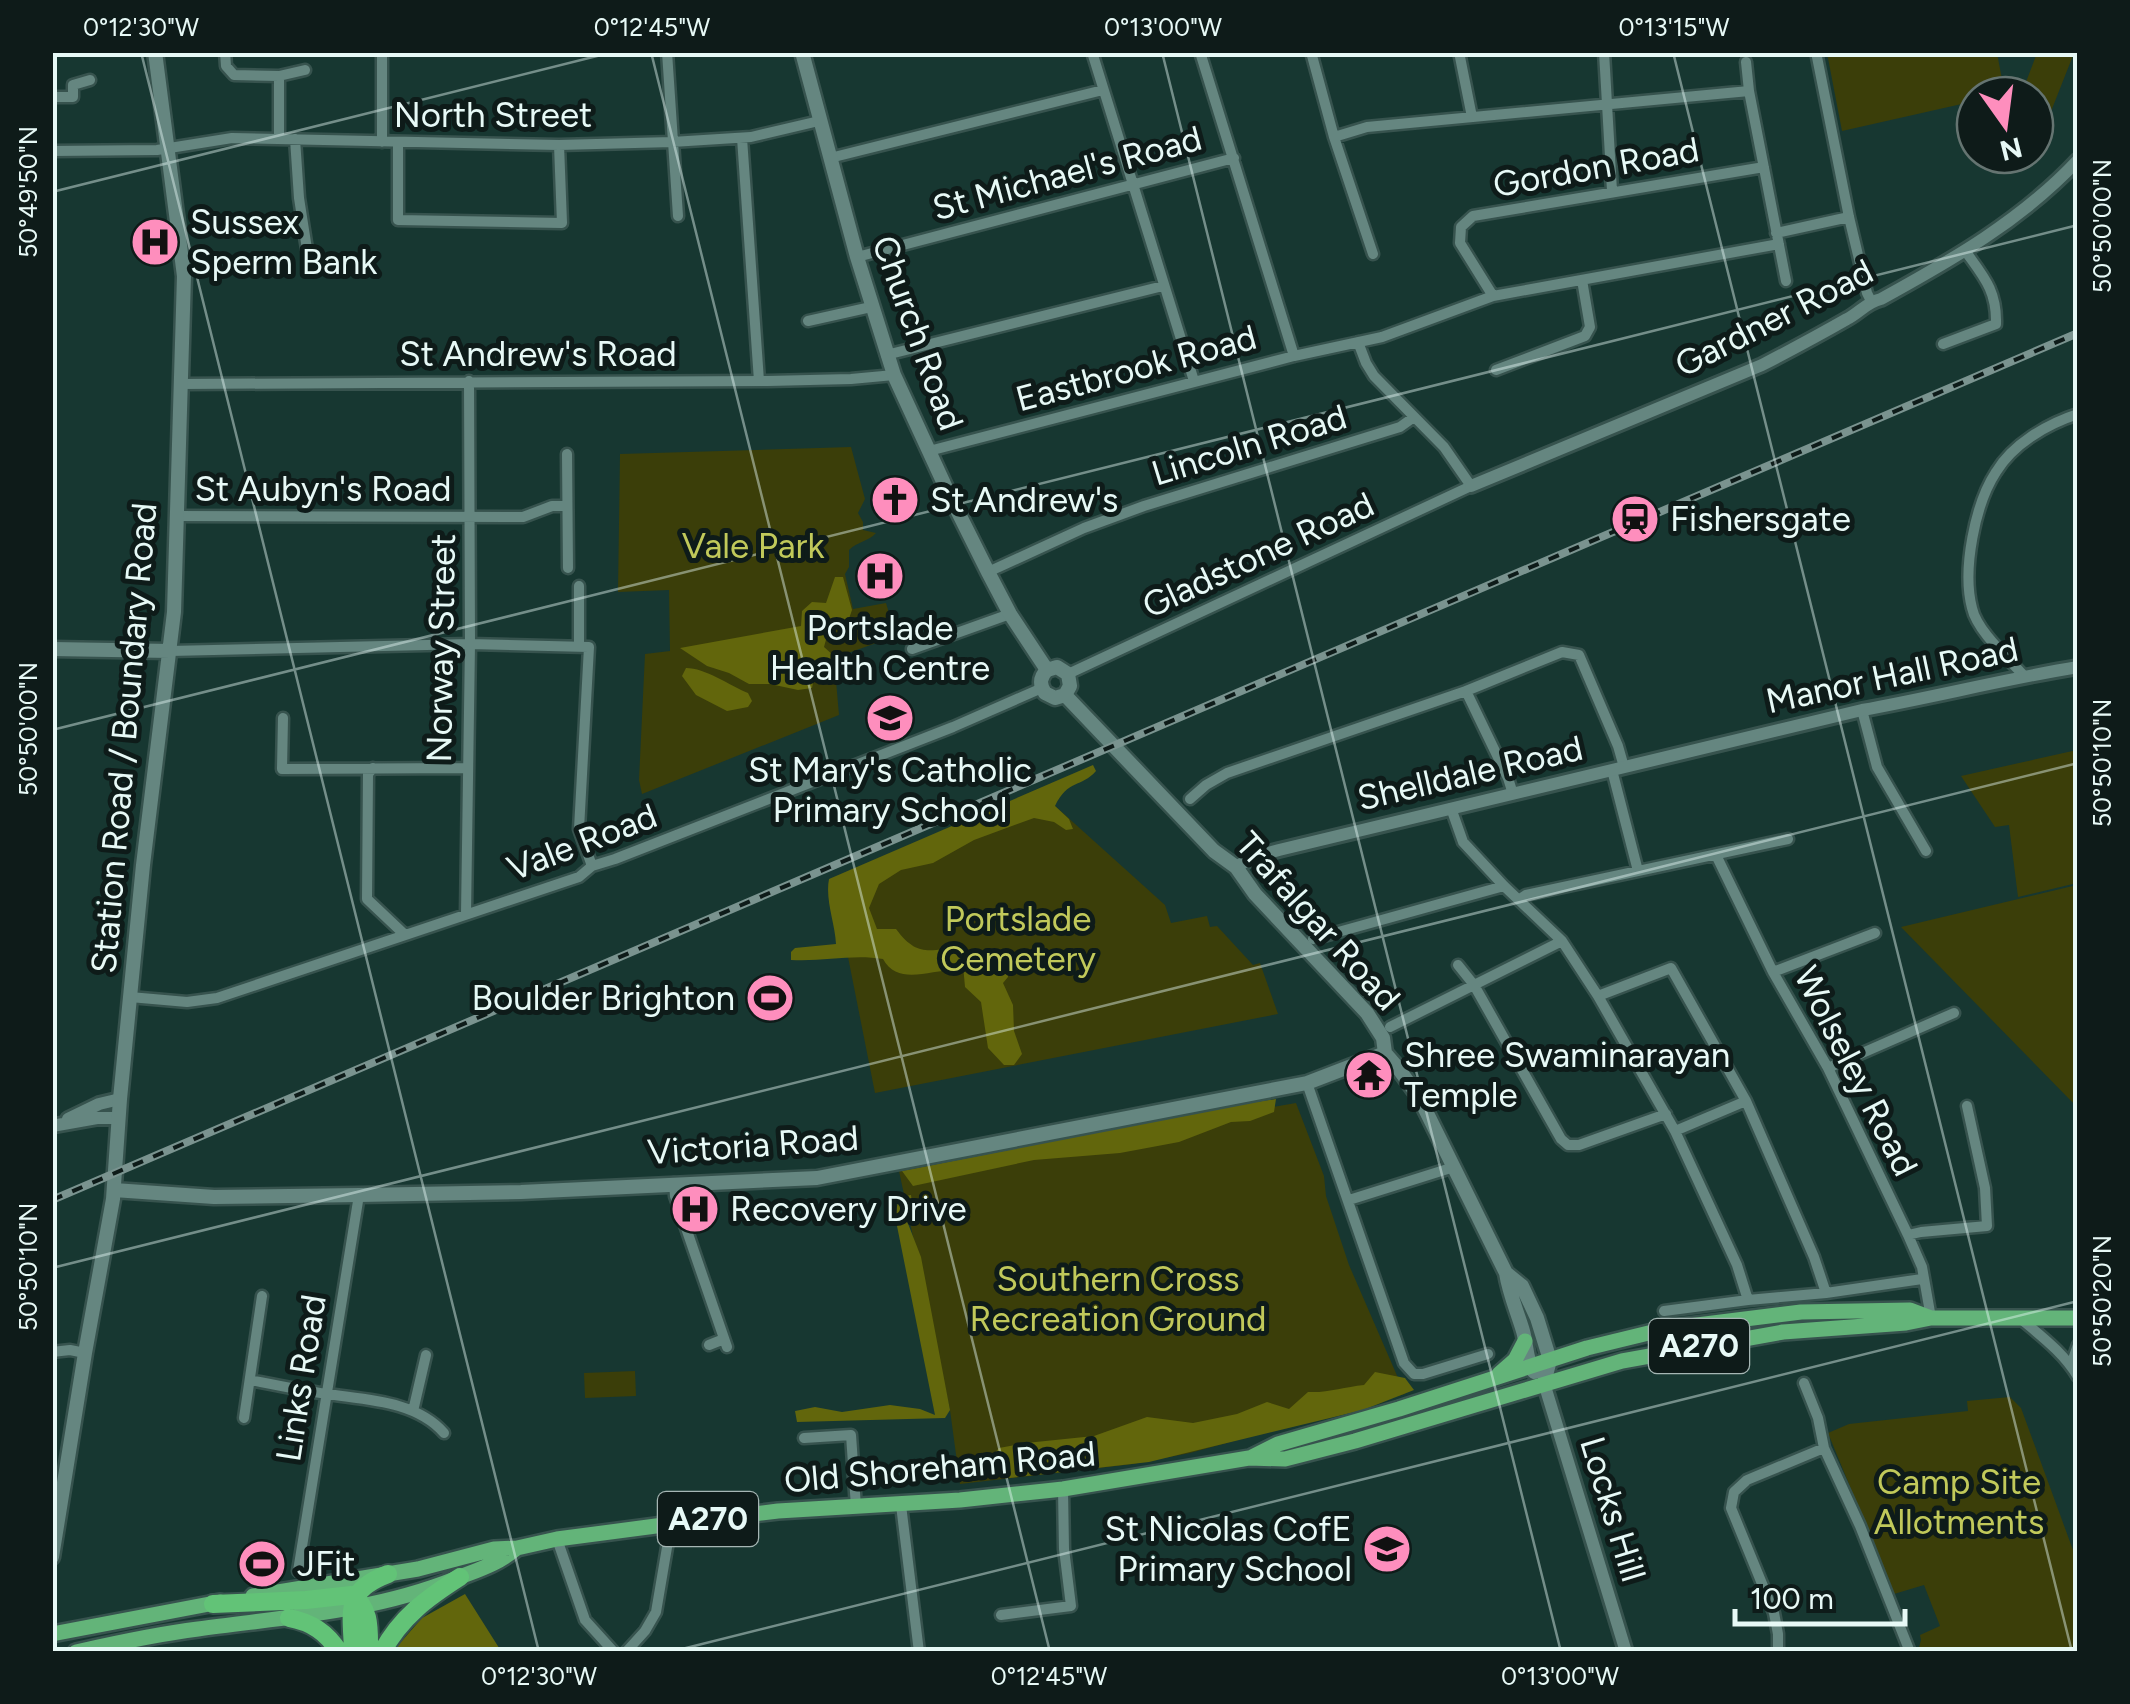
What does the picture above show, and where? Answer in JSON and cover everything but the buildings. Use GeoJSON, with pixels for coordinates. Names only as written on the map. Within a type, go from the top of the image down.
{"type":"FeatureCollection","features":[{"type":"Feature","properties":{"kind":"highway"},"geometry":{"type":"LineString","coordinates":[[354,1652],[357,1603],[371,1582],[388,1574]]}},
{"type":"Feature","properties":{"kind":"highway"},"geometry":{"type":"LineString","coordinates":[[382,1652],[414,1608],[460,1577]]}},
{"type":"Feature","properties":{"kind":"highway"},"geometry":{"type":"LineString","coordinates":[[213,1604],[347,1594],[367,1617],[370,1652]]}},
{"type":"Feature","properties":{"kind":"highway"},"geometry":{"type":"LineString","coordinates":[[288,1618],[319,1629],[334,1642],[338,1652]]}},
{"type":"Feature","properties":{"kind":"main road","name":"Station Road / Boundary Road"},"geometry":{"type":"LineString","coordinates":[[52,1558],[114,1190],[149,813],[174,612],[184,276],[155,52]]}},
{"type":"Feature","properties":{"kind":"main road","name":"Church Road"},"geometry":{"type":"LineString","coordinates":[[802,52],[856,256],[894,376],[988,572],[1010,614],[1048,670]]}},
{"type":"Feature","properties":{"kind":"main road"},"geometry":{"type":"LineString","coordinates":[[52,648],[170,651]]}},
{"type":"Feature","properties":{"kind":"main road"},"geometry":{"type":"LineString","coordinates":[[1058,668],[1068,674],[1070,686],[1064,695],[1055,698],[1042,688],[1041,678],[1048,670],[1058,668]]}},
{"type":"Feature","properties":{"kind":"main road","name":"Trafalgar Road"},"geometry":{"type":"LineString","coordinates":[[1064,695],[1214,851],[1236,867],[1255,894],[1368,1013],[1383,1038],[1385,1054],[1419,1097],[1506,1273],[1508,1291],[1526,1341],[1529,1367]]}},
{"type":"Feature","properties":{"kind":"main road","name":"Victoria Road"},"geometry":{"type":"LineString","coordinates":[[114,1190],[214,1197],[521,1192],[838,1175],[1307,1083],[1385,1054]]}},
{"type":"Feature","properties":{"kind":"main road","name":"Trafalgar Road"},"geometry":{"type":"LineString","coordinates":[[1506,1273],[1522,1286],[1550,1360]]}},
{"type":"Feature","properties":{"kind":"main road","name":"Old Shoreham Road"},"geometry":{"type":"LineString","coordinates":[[1249,1458],[1278,1444],[1610,1342],[1665,1329],[1800,1312],[1910,1310],[1931,1318]]}},
{"type":"Feature","properties":{"kind":"main road","name":"Old Shoreham Road"},"geometry":{"type":"LineString","coordinates":[[52,1634],[388,1574],[557,1539],[778,1511],[901,1506],[1064,1489],[1249,1458],[1284,1459],[1649,1354],[1783,1332],[1931,1318],[2078,1318]]}},
{"type":"Feature","properties":{"kind":"main road"},"geometry":{"type":"LineString","coordinates":[[1492,1379],[1515,1360],[1526,1341]]}},
{"type":"Feature","properties":{"kind":"main road"},"geometry":{"type":"LineString","coordinates":[[1544,1383],[1550,1360]]}},
{"type":"Feature","properties":{"kind":"main road"},"geometry":{"type":"LineString","coordinates":[[1529,1367],[1544,1383]]}},
{"type":"Feature","properties":{"kind":"main road","name":"Old Shoreham Road"},"geometry":{"type":"LineString","coordinates":[[76,1652],[414,1594],[499,1562],[517,1548]]}},
{"type":"Feature","properties":{"kind":"main road"},"geometry":{"type":"LineString","coordinates":[[102,1652],[128,1641]]}},
{"type":"Feature","properties":{"kind":"street"},"geometry":{"type":"LineString","coordinates":[[225,52],[226,66],[234,75],[279,76],[304,70]]}},
{"type":"Feature","properties":{"kind":"street"},"geometry":{"type":"LineString","coordinates":[[382,52],[382,142]]}},
{"type":"Feature","properties":{"kind":"street"},"geometry":{"type":"LineString","coordinates":[[667,52],[678,216]]}},
{"type":"Feature","properties":{"kind":"street"},"geometry":{"type":"LineString","coordinates":[[1092,52],[1194,381]]}},
{"type":"Feature","properties":{"kind":"street"},"geometry":{"type":"LineString","coordinates":[[1200,52],[1294,356]]}},
{"type":"Feature","properties":{"kind":"street"},"geometry":{"type":"LineString","coordinates":[[1311,52],[1334,138],[1373,254]]}},
{"type":"Feature","properties":{"kind":"street"},"geometry":{"type":"LineString","coordinates":[[1460,52],[1472,116]]}},
{"type":"Feature","properties":{"kind":"street"},"geometry":{"type":"LineString","coordinates":[[1604,52],[1612,192]]}},
{"type":"Feature","properties":{"kind":"street"},"geometry":{"type":"LineString","coordinates":[[1816,52],[1849,218],[1871,301]]}},
{"type":"Feature","properties":{"kind":"street"},"geometry":{"type":"LineString","coordinates":[[1746,62],[1786,282]]}},
{"type":"Feature","properties":{"kind":"street"},"geometry":{"type":"LineString","coordinates":[[278,138],[279,76]]}},
{"type":"Feature","properties":{"kind":"street"},"geometry":{"type":"LineString","coordinates":[[52,97],[73,97],[73,85],[90,80]]}},
{"type":"Feature","properties":{"kind":"street"},"geometry":{"type":"LineString","coordinates":[[830,158],[1102,90]]}},
{"type":"Feature","properties":{"kind":"street"},"geometry":{"type":"LineString","coordinates":[[1334,138],[1366,127],[1749,91]]}},
{"type":"Feature","properties":{"kind":"street","name":"North Street"},"geometry":{"type":"LineString","coordinates":[[52,151],[157,150],[232,138],[559,145],[672,142],[742,138],[819,121]]}},
{"type":"Feature","properties":{"kind":"street"},"geometry":{"type":"LineString","coordinates":[[742,138],[759,381]]}},
{"type":"Feature","properties":{"kind":"street"},"geometry":{"type":"LineString","coordinates":[[295,139],[307,250]]}},
{"type":"Feature","properties":{"kind":"street"},"geometry":{"type":"LineString","coordinates":[[398,143],[398,220],[562,223],[559,145]]}},
{"type":"Feature","properties":{"kind":"street","name":"St Michael's Road"},"geometry":{"type":"LineString","coordinates":[[856,256],[1234,158]]}},
{"type":"Feature","properties":{"kind":"street","name":"Gardner Road"},"geometry":{"type":"LineString","coordinates":[[1471,486],[1762,364],[1854,316],[1871,301],[1966,252],[2015,218],[2078,160]]}},
{"type":"Feature","properties":{"kind":"street","name":"Gordon Road"},"geometry":{"type":"LineString","coordinates":[[1492,296],[1460,242],[1461,227],[1472,216],[1764,167]]}},
{"type":"Feature","properties":{"kind":"street","name":"Eastbrook Road"},"geometry":{"type":"LineString","coordinates":[[929,451],[1404,330],[1492,296],[1778,239],[1849,218]]}},
{"type":"Feature","properties":{"kind":"street"},"geometry":{"type":"LineString","coordinates":[[1943,344],[1996,324],[1992,290],[1966,252]]}},
{"type":"Feature","properties":{"kind":"street"},"geometry":{"type":"LineString","coordinates":[[1496,370],[1585,336],[1590,327],[1582,280]]}},
{"type":"Feature","properties":{"kind":"street"},"geometry":{"type":"LineString","coordinates":[[886,355],[1163,286]]}},
{"type":"Feature","properties":{"kind":"street"},"geometry":{"type":"LineString","coordinates":[[808,320],[871,306]]}},
{"type":"Feature","properties":{"kind":"street"},"geometry":{"type":"LineString","coordinates":[[1358,342],[1374,376],[1444,448],[1471,486]]}},
{"type":"Feature","properties":{"kind":"street","name":"St Andrew's Road"},"geometry":{"type":"LineString","coordinates":[[181,384],[759,381],[894,376]]}},
{"type":"Feature","properties":{"kind":"street","name":"Norway Street"},"geometry":{"type":"LineString","coordinates":[[466,914],[469,381]]}},
{"type":"Feature","properties":{"kind":"street"},"geometry":{"type":"LineString","coordinates":[[2024,676],[1980,625],[1972,609],[1967,568],[1974,530],[1996,472],[2012,452],[2036,434],[2078,414]]}},
{"type":"Feature","properties":{"kind":"street","name":"Lincoln Road"},"geometry":{"type":"LineString","coordinates":[[988,572],[1084,528],[1144,506],[1400,428],[1414,417]]}},
{"type":"Feature","properties":{"kind":"street"},"geometry":{"type":"LineString","coordinates":[[567,454],[568,568]]}},
{"type":"Feature","properties":{"kind":"street","name":"Gladstone Road"},"geometry":{"type":"LineString","coordinates":[[1068,674],[1471,486]]}},
{"type":"Feature","properties":{"kind":"street","name":"St Aubyn's Road"},"geometry":{"type":"LineString","coordinates":[[176,516],[524,517],[552,506],[568,506]]}},
{"type":"Feature","properties":{"kind":"street"},"geometry":{"type":"LineString","coordinates":[[579,586],[584,647],[579,829],[592,866]]}},
{"type":"Feature","properties":{"kind":"street"},"geometry":{"type":"LineString","coordinates":[[912,650],[1010,614]]}},
{"type":"Feature","properties":{"kind":"street"},"geometry":{"type":"LineString","coordinates":[[170,651],[470,644],[584,647]]}},
{"type":"Feature","properties":{"kind":"street"},"geometry":{"type":"LineString","coordinates":[[1190,799],[1227,773],[1466,691],[1562,652],[1579,656],[1618,746],[1618,768],[1638,871]]}},
{"type":"Feature","properties":{"kind":"street","name":"Manor Hall Road"},"geometry":{"type":"LineString","coordinates":[[1720,744],[1862,710],[2078,667]]}},
{"type":"Feature","properties":{"kind":"street","name":"Vale Road"},"geometry":{"type":"LineString","coordinates":[[130,997],[187,1002],[218,998],[579,877],[592,866],[952,727],[1042,688]]}},
{"type":"Feature","properties":{"kind":"street"},"geometry":{"type":"LineString","coordinates":[[1466,691],[1513,794]]}},
{"type":"Feature","properties":{"kind":"street"},"geometry":{"type":"LineString","coordinates":[[1862,710],[1877,766],[1926,852]]}},
{"type":"Feature","properties":{"kind":"street"},"geometry":{"type":"LineString","coordinates":[[283,718],[282,769],[467,768]]}},
{"type":"Feature","properties":{"kind":"street","name":"Shelldale Road"},"geometry":{"type":"LineString","coordinates":[[1236,867],[1252,857],[1279,850],[1720,744]]}},
{"type":"Feature","properties":{"kind":"street"},"geometry":{"type":"LineString","coordinates":[[373,768],[368,774],[367,899],[404,934]]}},
{"type":"Feature","properties":{"kind":"street"},"geometry":{"type":"LineString","coordinates":[[1451,808],[1463,842],[1562,941],[1598,996],[1666,1114],[1730,1249],[1748,1300]]}},
{"type":"Feature","properties":{"kind":"street"},"geometry":{"type":"LineString","coordinates":[[1520,899],[1788,840]]}},
{"type":"Feature","properties":{"kind":"street","name":"Wolseley Road"},"geometry":{"type":"LineString","coordinates":[[1716,855],[1773,972],[1828,1068],[1908,1235],[1922,1266],[1931,1318]]}},
{"type":"Feature","properties":{"kind":"street"},"geometry":{"type":"LineString","coordinates":[[1313,938],[1504,886]]}},
{"type":"Feature","properties":{"kind":"street"},"geometry":{"type":"LineString","coordinates":[[1418,909],[1427,923]]}},
{"type":"Feature","properties":{"kind":"street"},"geometry":{"type":"LineString","coordinates":[[1773,972],[1875,933]]}},
{"type":"Feature","properties":{"kind":"street"},"geometry":{"type":"LineString","coordinates":[[1390,1027],[1562,941]]}},
{"type":"Feature","properties":{"kind":"street"},"geometry":{"type":"LineString","coordinates":[[1458,965],[1474,985],[1568,1145],[1666,1114]]}},
{"type":"Feature","properties":{"kind":"street"},"geometry":{"type":"LineString","coordinates":[[1598,996],[1671,968],[1746,1101],[1826,1293]]}},
{"type":"Feature","properties":{"kind":"street"},"geometry":{"type":"LineString","coordinates":[[1828,1068],[1954,1013]]}},
{"type":"Feature","properties":{"kind":"street"},"geometry":{"type":"LineString","coordinates":[[1307,1083],[1404,1363],[1414,1374],[1423,1374],[1488,1354]]}},
{"type":"Feature","properties":{"kind":"street"},"geometry":{"type":"LineString","coordinates":[[57,1124],[76,1113],[120,1099]]}},
{"type":"Feature","properties":{"kind":"street"},"geometry":{"type":"LineString","coordinates":[[1674,1131],[1746,1101]]}},
{"type":"Feature","properties":{"kind":"street"},"geometry":{"type":"LineString","coordinates":[[1908,1235],[1988,1226],[1982,1172],[1967,1106]]}},
{"type":"Feature","properties":{"kind":"street"},"geometry":{"type":"LineString","coordinates":[[57,1124],[119,1118]]}},
{"type":"Feature","properties":{"kind":"street"},"geometry":{"type":"LineString","coordinates":[[1349,1200],[1454,1167]]}},
{"type":"Feature","properties":{"kind":"street"},"geometry":{"type":"LineString","coordinates":[[674,1183],[726,1343],[708,1345]]}},
{"type":"Feature","properties":{"kind":"street","name":"Links Road"},"geometry":{"type":"LineString","coordinates":[[298,1570],[359,1195]]}},
{"type":"Feature","properties":{"kind":"street"},"geometry":{"type":"LineString","coordinates":[[1664,1311],[1922,1279]]}},
{"type":"Feature","properties":{"kind":"street"},"geometry":{"type":"LineString","coordinates":[[244,1418],[262,1296]]}},
{"type":"Feature","properties":{"kind":"street"},"geometry":{"type":"LineString","coordinates":[[2021,1319],[2078,1377]]}},
{"type":"Feature","properties":{"kind":"street"},"geometry":{"type":"LineString","coordinates":[[2070,1365],[2078,1345]]}},
{"type":"Feature","properties":{"kind":"street"},"geometry":{"type":"LineString","coordinates":[[52,1352],[85,1353]]}},
{"type":"Feature","properties":{"kind":"street"},"geometry":{"type":"LineString","coordinates":[[414,1411],[426,1355]]}},
{"type":"Feature","properties":{"kind":"street"},"geometry":{"type":"LineString","coordinates":[[250,1380],[414,1411],[444,1433]]}},
{"type":"Feature","properties":{"kind":"street","name":"Locks Hill"},"geometry":{"type":"LineString","coordinates":[[1544,1383],[1626,1652]]}},
{"type":"Feature","properties":{"kind":"street"},"geometry":{"type":"LineString","coordinates":[[1804,1383],[1818,1418],[1824,1448],[1910,1652]]}},
{"type":"Feature","properties":{"kind":"street"},"geometry":{"type":"LineString","coordinates":[[804,1438],[851,1435],[856,1507]]}},
{"type":"Feature","properties":{"kind":"street"},"geometry":{"type":"LineString","coordinates":[[1778,1652],[1776,1619],[1734,1519],[1731,1500],[1735,1490],[1747,1480],[1824,1448]]}},
{"type":"Feature","properties":{"kind":"street"},"geometry":{"type":"LineString","coordinates":[[1001,1615],[1071,1606],[1064,1549],[1064,1489]]}},
{"type":"Feature","properties":{"kind":"street"},"geometry":{"type":"LineString","coordinates":[[901,1506],[919,1652]]}},
{"type":"Feature","properties":{"kind":"street"},"geometry":{"type":"LineString","coordinates":[[626,1652],[646,1631],[656,1612],[670,1524]]}},
{"type":"Feature","properties":{"kind":"street"},"geometry":{"type":"LineString","coordinates":[[557,1539],[585,1620],[614,1652]]}},
{"type":"Feature","properties":{"kind":"green space"},"geometry":{"type":"Polygon","coordinates":[[[1827,53],[1997,53],[2001,75],[1955,75],[1955,106],[1842,131],[1827,53]]]}},
{"type":"Feature","properties":{"kind":"green space"},"geometry":{"type":"Polygon","coordinates":[[[2037,53],[2074,53],[2055,101],[2055,75],[2029,75],[2037,53]]]}},
{"type":"Feature","properties":{"kind":"green space","name":"Vale Park"},"geometry":{"type":"Polygon","coordinates":[[[851,447],[865,499],[858,513],[863,530],[876,533],[849,550],[845,574],[853,609],[886,603],[896,636],[834,658],[839,715],[642,794],[639,780],[645,654],[670,651],[669,590],[618,592],[620,454],[851,447]]]}},
{"type":"Feature","properties":{"kind":"green space"},"geometry":{"type":"Polygon","coordinates":[[[2077,750],[2077,883],[2018,897],[2009,825],[1995,827],[1961,776],[2077,750]]]}},
{"type":"Feature","properties":{"kind":"green space","name":"Portslade Cemetery"},"geometry":{"type":"Polygon","coordinates":[[[1044,796],[1165,905],[1171,923],[1207,916],[1210,927],[1217,926],[1253,965],[1260,963],[1278,1014],[875,1093],[848,957],[848,878],[1044,796]]]}},
{"type":"Feature","properties":{"kind":"green space"},"geometry":{"type":"Polygon","coordinates":[[[2078,885],[2077,1107],[1901,927],[2078,885]]]}},
{"type":"Feature","properties":{"kind":"green space","name":"Southern Cross Recreation Ground"},"geometry":{"type":"Polygon","coordinates":[[[1296,1103],[1324,1176],[1326,1196],[1349,1265],[1405,1394],[1190,1453],[1133,1464],[960,1484],[950,1410],[899,1171],[1296,1103]]]}},
{"type":"Feature","properties":{"kind":"green space"},"geometry":{"type":"Polygon","coordinates":[[[635,1371],[636,1396],[585,1398],[584,1373],[635,1371]]]}},
{"type":"Feature","properties":{"kind":"green space","name":"Camp Site Allotments"},"geometry":{"type":"Polygon","coordinates":[[[2010,1397],[2021,1408],[2077,1561],[2077,1651],[1918,1651],[1920,1635],[1940,1626],[1924,1585],[1894,1594],[1828,1433],[1849,1424],[1968,1411],[1967,1401],[2010,1397]]]}},
{"type":"Feature","properties":{"kind":"shaded area"},"geometry":{"type":"Polygon","coordinates":[[[835,577],[843,577],[852,610],[845,630],[825,625],[824,647],[833,655],[832,670],[815,673],[812,688],[749,684],[707,666],[680,648],[801,626],[802,611],[812,602],[826,603],[835,577]]]}},
{"type":"Feature","properties":{"kind":"shaded area"},"geometry":{"type":"Polygon","coordinates":[[[686,668],[748,693],[752,701],[748,707],[727,711],[696,695],[682,676],[686,668]]]}},
{"type":"Feature","properties":{"kind":"shaded area"},"geometry":{"type":"Polygon","coordinates":[[[1093,765],[1096,771],[1065,792],[1055,806],[1069,819],[1073,829],[1034,818],[974,840],[933,863],[901,870],[879,884],[869,908],[877,929],[896,929],[919,949],[966,948],[955,970],[915,975],[897,972],[883,959],[791,960],[795,948],[836,944],[829,879],[1093,765]]]}},
{"type":"Feature","properties":{"kind":"shaded area"},"geometry":{"type":"Polygon","coordinates":[[[975,954],[1008,958],[1008,977],[1003,983],[1013,1005],[1014,1031],[1022,1054],[1014,1065],[1004,1065],[988,1048],[981,1002],[965,987],[963,965],[975,954]]]}},
{"type":"Feature","properties":{"kind":"shaded area"},"geometry":{"type":"Polygon","coordinates":[[[1276,1099],[1274,1112],[1250,1121],[1231,1122],[1179,1142],[1120,1153],[1034,1160],[913,1186],[902,1171],[1229,1106],[1276,1099]]]}},
{"type":"Feature","properties":{"kind":"shaded area"},"geometry":{"type":"Polygon","coordinates":[[[911,1195],[913,1212],[907,1221],[921,1257],[950,1410],[945,1418],[797,1422],[795,1411],[815,1407],[842,1412],[890,1405],[935,1415],[895,1216],[899,1197],[911,1195]]]}},
{"type":"Feature","properties":{"kind":"shaded area"},"geometry":{"type":"Polygon","coordinates":[[[1375,1372],[1405,1378],[1414,1390],[1363,1410],[1149,1462],[1010,1478],[985,1464],[999,1448],[1094,1436],[1147,1417],[1193,1423],[1237,1414],[1267,1402],[1289,1409],[1308,1392],[1364,1385],[1375,1372]]]}},
{"type":"Feature","properties":{"kind":"shaded area"},"geometry":{"type":"Polygon","coordinates":[[[465,1594],[501,1651],[393,1651],[422,1618],[465,1594]]]}},
{"type":"Feature","properties":{"kind":"railway"},"geometry":{"type":"LineString","coordinates":[[52,1200],[2078,333]]}},
{"type":"Feature","properties":{"kind":"place","name":"Sussex Sperm Bank"},"geometry":{"type":"Point","coordinates":[155,242]}},
{"type":"Feature","properties":{"kind":"place","name":"St Andrew's"},"geometry":{"type":"Point","coordinates":[895,500]}},
{"type":"Feature","properties":{"kind":"place","name":"Fishersgate"},"geometry":{"type":"Point","coordinates":[1635,519]}},
{"type":"Feature","properties":{"kind":"place","name":"Portslade Health Centre"},"geometry":{"type":"Point","coordinates":[880,576]}},
{"type":"Feature","properties":{"kind":"place","name":"St Mary's Catholic Primary School"},"geometry":{"type":"Point","coordinates":[890,718]}},
{"type":"Feature","properties":{"kind":"place","name":"Boulder Brighton"},"geometry":{"type":"Point","coordinates":[770,998]}},
{"type":"Feature","properties":{"kind":"place","name":"Shree Swaminarayan Temple"},"geometry":{"type":"Point","coordinates":[1369,1075]}},
{"type":"Feature","properties":{"kind":"place","name":"Recovery Drive"},"geometry":{"type":"Point","coordinates":[695,1209]}},
{"type":"Feature","properties":{"kind":"place","name":"St Nicolas CofE Primary School"},"geometry":{"type":"Point","coordinates":[1387,1549]}},
{"type":"Feature","properties":{"kind":"place","name":"JFit"},"geometry":{"type":"Point","coordinates":[262,1564]}}]}
